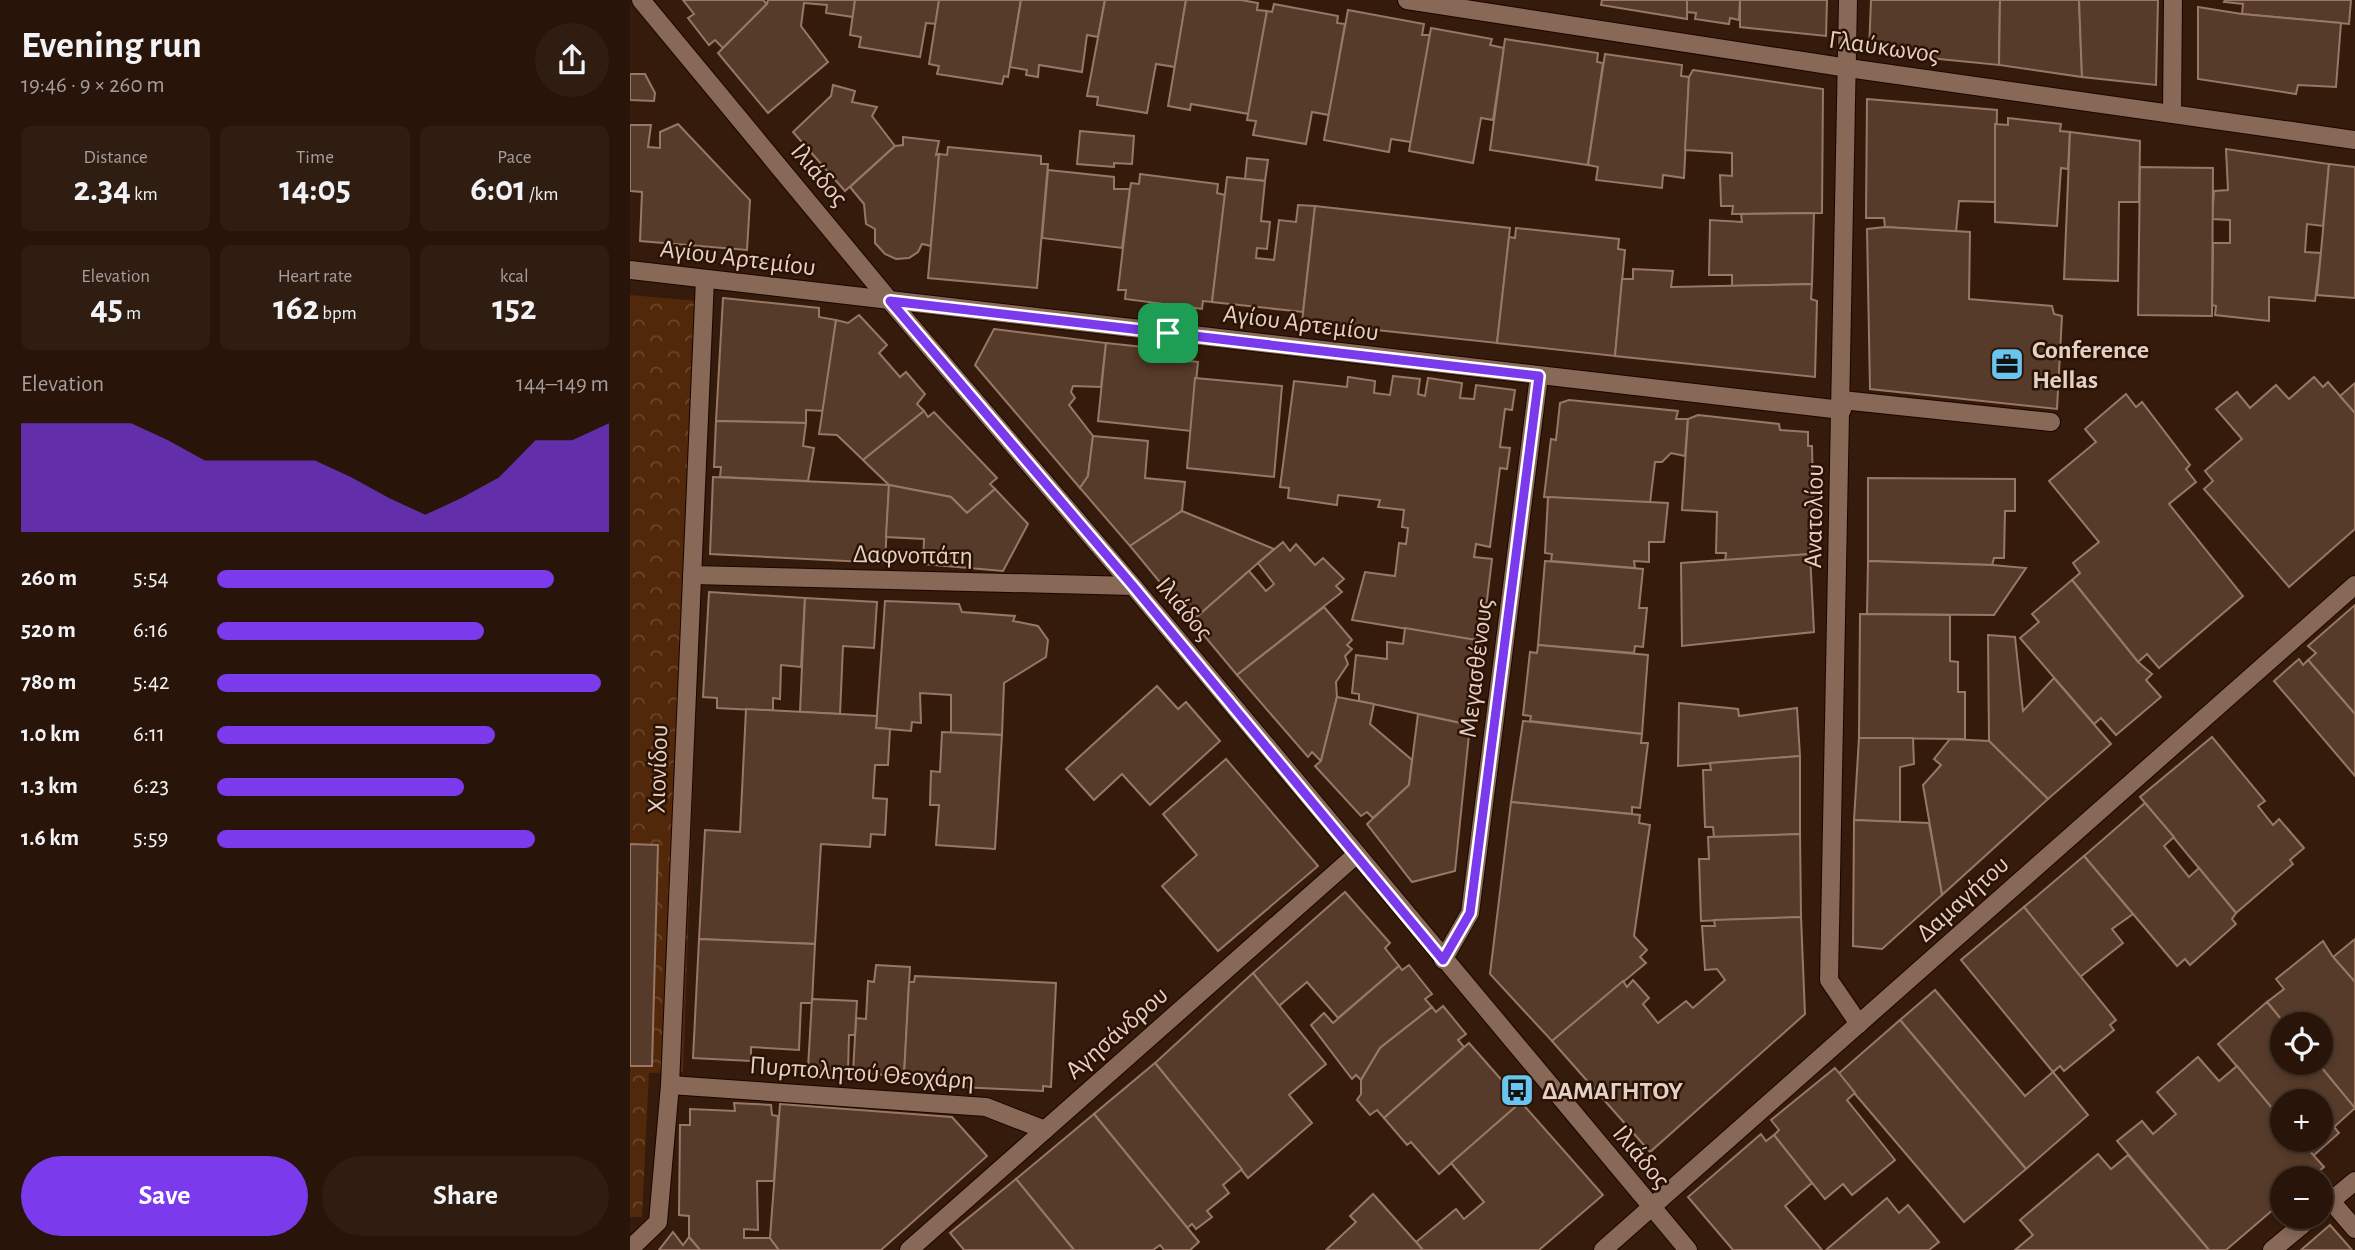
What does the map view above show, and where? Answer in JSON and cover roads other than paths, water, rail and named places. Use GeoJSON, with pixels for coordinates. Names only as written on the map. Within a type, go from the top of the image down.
{"type":"FeatureCollection","features":[{"type":"Feature","properties":{"kind":"street","name":"Ιλιάδος"},"geometry":{"type":"LineString","coordinates":[[641,0],[890,301],[1133,586],[1688,1250]]}},
{"type":"Feature","properties":{"kind":"street","name":"Γλαύκωνος"},"geometry":{"type":"LineString","coordinates":[[1407,0],[1848,68],[2355,140]]}},
{"type":"Feature","properties":{"kind":"street","name":"Ανατολίου"},"geometry":{"type":"LineString","coordinates":[[1848,0],[1829,981],[1859,1024]]}},
{"type":"Feature","properties":{"kind":"street"},"geometry":{"type":"LineString","coordinates":[[2172,114],[2173,0]]}},
{"type":"Feature","properties":{"kind":"street","name":"Αγίου Αρτεμίου"},"geometry":{"type":"LineString","coordinates":[[630,271],[1539,376],[2050,422]]}},
{"type":"Feature","properties":{"kind":"street","name":"Χιονίδου"},"geometry":{"type":"LineString","coordinates":[[630,1249],[658,1222],[670,1085],[705,279]]}},
{"type":"Feature","properties":{"kind":"street","name":"Μεγασθένους"},"geometry":{"type":"LineString","coordinates":[[1443,960],[1470,913],[1539,376]]}},
{"type":"Feature","properties":{"kind":"street","name":"Δαφνοπάτη"},"geometry":{"type":"LineString","coordinates":[[692,575],[1133,586]]}},
{"type":"Feature","properties":{"kind":"street","name":"Δαμαγήτου"},"geometry":{"type":"LineString","coordinates":[[1603,1250],[2355,585]]}},
{"type":"Feature","properties":{"kind":"street","name":"Αγησάνδρου"},"geometry":{"type":"LineString","coordinates":[[909,1250],[1357,854]]}},
{"type":"Feature","properties":{"kind":"street","name":"Πυρπολητού Θεοχάρη"},"geometry":{"type":"LineString","coordinates":[[670,1085],[986,1107],[1045,1129]]}},
{"type":"Feature","properties":{"kind":"street"},"geometry":{"type":"LineString","coordinates":[[2333,1199],[2355,1181]]}},
{"type":"Feature","properties":{"kind":"street"},"geometry":{"type":"LineString","coordinates":[[2333,1211],[2355,1229]]}},
{"type":"Feature","properties":{"kind":"street"},"geometry":{"type":"LineString","coordinates":[[2272,1250],[2297,1229]]}},
{"type":"Feature","properties":{"kind":"place","name":"Conference Hellas"},"geometry":{"type":"Point","coordinates":[2007,364]}},
{"type":"Feature","properties":{"kind":"place","name":"ΔΑΜΑΓHΤOY"},"geometry":{"type":"Point","coordinates":[1517,1090]}}]}
